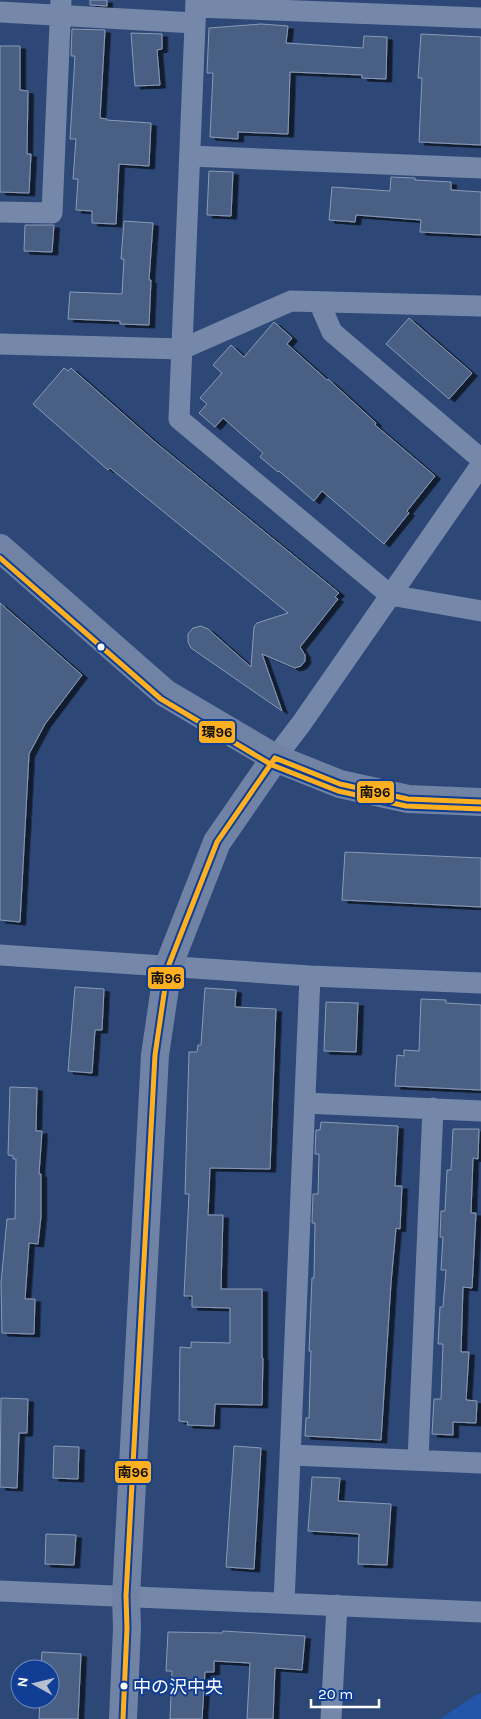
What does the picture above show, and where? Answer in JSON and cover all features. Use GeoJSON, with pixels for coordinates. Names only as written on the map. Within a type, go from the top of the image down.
{"type":"FeatureCollection","features":[{"type":"Feature","properties":{"kind":"street"},"geometry":{"type":"LineString","coordinates":[[0,212],[52,213],[61,7]]}},
{"type":"Feature","properties":{"kind":"street"},"geometry":{"type":"LineString","coordinates":[[0,12],[61,7],[481,18]]}},
{"type":"Feature","properties":{"kind":"street"},"geometry":{"type":"LineString","coordinates":[[196,10],[179,419],[390,595],[481,611]]}},
{"type":"Feature","properties":{"kind":"street"},"geometry":{"type":"LineString","coordinates":[[190,156],[481,168]]}},
{"type":"Feature","properties":{"kind":"street"},"geometry":{"type":"LineString","coordinates":[[0,344],[182,349],[291,301],[481,306]]}},
{"type":"Feature","properties":{"kind":"street"},"geometry":{"type":"LineString","coordinates":[[319,302],[332,332],[481,460]]}},
{"type":"Feature","properties":{"kind":"street"},"geometry":{"type":"LineString","coordinates":[[123,1719],[127,1628],[126,1596],[155,1056],[168,967],[217,842],[481,465]]}},
{"type":"Feature","properties":{"kind":"street"},"geometry":{"type":"LineString","coordinates":[[0,548],[165,693],[275,758],[340,784],[408,798],[481,802]]}},
{"type":"Feature","properties":{"kind":"street"},"geometry":{"type":"LineString","coordinates":[[0,955],[310,976],[481,983]]}},
{"type":"Feature","properties":{"kind":"street"},"geometry":{"type":"LineString","coordinates":[[284,1603],[310,976]]}},
{"type":"Feature","properties":{"kind":"street"},"geometry":{"type":"LineString","coordinates":[[305,1103],[481,1111]]}},
{"type":"Feature","properties":{"kind":"street"},"geometry":{"type":"LineString","coordinates":[[418,1460],[433,1108]]}},
{"type":"Feature","properties":{"kind":"street"},"geometry":{"type":"LineString","coordinates":[[291,1455],[481,1463]]}},
{"type":"Feature","properties":{"kind":"street"},"geometry":{"type":"LineString","coordinates":[[0,1591],[481,1612]]}},
{"type":"Feature","properties":{"kind":"street"},"geometry":{"type":"LineString","coordinates":[[332,1719],[337,1605]]}},
{"type":"Feature","properties":{"kind":"shaded area"},"geometry":{"type":"Polygon","coordinates":[[[481,1693],[481,1719],[440,1719],[476,1695],[481,1693]]]}},
{"type":"Feature","properties":{"kind":"building"},"geometry":{"type":"Polygon","coordinates":[[[90,0],[107,0],[107,6],[90,5],[90,0]]]}},
{"type":"Feature","properties":{"kind":"building"},"geometry":{"type":"Polygon","coordinates":[[[261,24],[288,26],[286,43],[363,48],[364,36],[387,37],[386,79],[362,78],[362,75],[290,72],[288,134],[238,132],[238,139],[210,137],[213,73],[207,73],[209,28],[261,24]]]}},
{"type":"Feature","properties":{"kind":"building"},"geometry":{"type":"Polygon","coordinates":[[[72,29],[105,30],[100,118],[151,123],[149,166],[119,164],[116,224],[92,223],[92,211],[76,210],[78,179],[73,179],[76,139],[70,139],[75,56],[71,56],[72,29]]]}},
{"type":"Feature","properties":{"kind":"building"},"geometry":{"type":"Polygon","coordinates":[[[131,33],[162,34],[162,49],[157,50],[160,85],[135,86],[131,33]]]}},
{"type":"Feature","properties":{"kind":"building"},"geometry":{"type":"Polygon","coordinates":[[[421,34],[481,37],[481,145],[419,142],[422,78],[418,78],[421,34]]]}},
{"type":"Feature","properties":{"kind":"building"},"geometry":{"type":"Polygon","coordinates":[[[0,46],[20,46],[20,90],[28,91],[27,154],[31,154],[29,193],[0,192],[0,46]]]}},
{"type":"Feature","properties":{"kind":"building"},"geometry":{"type":"Polygon","coordinates":[[[209,171],[233,172],[231,216],[207,215],[209,171]]]}},
{"type":"Feature","properties":{"kind":"building"},"geometry":{"type":"Polygon","coordinates":[[[391,177],[451,182],[451,190],[481,192],[481,235],[420,232],[421,220],[356,215],[355,222],[329,220],[332,187],[390,191],[391,177]]]}},
{"type":"Feature","properties":{"kind":"building"},"geometry":{"type":"Polygon","coordinates":[[[124,221],[153,223],[149,280],[151,280],[149,325],[120,324],[120,321],[68,319],[70,292],[122,294],[124,259],[121,259],[124,221]]]}},
{"type":"Feature","properties":{"kind":"building"},"geometry":{"type":"Polygon","coordinates":[[[25,225],[54,225],[52,252],[24,251],[25,225]]]}},
{"type":"Feature","properties":{"kind":"building"},"geometry":{"type":"Polygon","coordinates":[[[409,318],[472,373],[449,399],[386,344],[409,318]]]}},
{"type":"Feature","properties":{"kind":"building"},"geometry":{"type":"Polygon","coordinates":[[[274,322],[292,338],[287,344],[376,423],[375,425],[435,476],[384,544],[322,491],[314,501],[260,457],[263,453],[223,418],[215,427],[199,413],[207,404],[200,398],[222,373],[213,365],[231,345],[244,357],[274,322]]]}},
{"type":"Feature","properties":{"kind":"building"},"geometry":{"type":"Polygon","coordinates":[[[64,368],[68,371],[71,368],[155,442],[339,593],[335,597],[338,599],[300,647],[305,655],[305,661],[301,666],[295,668],[262,654],[282,711],[191,648],[188,642],[188,634],[193,628],[201,626],[208,629],[251,667],[254,627],[257,623],[288,613],[110,468],[108,470],[33,404],[64,368]]]}},
{"type":"Feature","properties":{"kind":"building"},"geometry":{"type":"Polygon","coordinates":[[[0,603],[82,675],[45,724],[29,754],[20,922],[0,920],[0,603]]]}},
{"type":"Feature","properties":{"kind":"building"},"geometry":{"type":"Polygon","coordinates":[[[345,852],[481,858],[481,907],[342,900],[345,852]]]}},
{"type":"Feature","properties":{"kind":"building"},"geometry":{"type":"Polygon","coordinates":[[[75,987],[104,989],[102,1030],[95,1030],[92,1073],[68,1071],[75,987]]]}},
{"type":"Feature","properties":{"kind":"building"},"geometry":{"type":"Polygon","coordinates":[[[205,988],[236,990],[235,1007],[276,1009],[270,1169],[210,1168],[208,1215],[223,1215],[221,1289],[262,1289],[262,1405],[215,1404],[214,1426],[187,1425],[188,1422],[179,1421],[180,1347],[191,1348],[191,1342],[230,1343],[230,1308],[192,1307],[192,1296],[184,1296],[189,1194],[185,1194],[189,1052],[197,1052],[198,1045],[201,1045],[205,988]]]}},
{"type":"Feature","properties":{"kind":"building"},"geometry":{"type":"Polygon","coordinates":[[[421,999],[481,1005],[481,1090],[395,1086],[397,1055],[404,1056],[404,1050],[419,1051],[421,999]]]}},
{"type":"Feature","properties":{"kind":"building"},"geometry":{"type":"Polygon","coordinates":[[[326,1002],[358,1003],[356,1052],[324,1051],[326,1002]]]}},
{"type":"Feature","properties":{"kind":"building"},"geometry":{"type":"Polygon","coordinates":[[[10,1087],[37,1088],[36,1131],[42,1131],[39,1174],[41,1174],[41,1216],[38,1244],[29,1243],[25,1299],[35,1299],[34,1334],[2,1333],[1,1283],[7,1219],[15,1219],[16,1159],[8,1155],[10,1087]]]}},
{"type":"Feature","properties":{"kind":"building"},"geometry":{"type":"Polygon","coordinates":[[[321,1122],[398,1126],[395,1186],[402,1186],[400,1229],[396,1228],[381,1440],[305,1436],[306,1418],[309,1418],[311,1351],[309,1351],[312,1278],[314,1278],[315,1223],[312,1223],[313,1194],[318,1194],[319,1154],[315,1154],[316,1130],[320,1130],[321,1122]]]}},
{"type":"Feature","properties":{"kind":"building"},"geometry":{"type":"Polygon","coordinates":[[[453,1129],[479,1129],[478,1159],[473,1158],[471,1213],[476,1213],[472,1288],[463,1287],[461,1352],[469,1352],[466,1400],[477,1401],[476,1423],[453,1422],[453,1435],[432,1434],[434,1399],[441,1399],[443,1344],[438,1344],[440,1307],[443,1307],[446,1270],[441,1270],[443,1237],[440,1237],[441,1211],[445,1211],[447,1170],[451,1170],[453,1129]]]}},
{"type":"Feature","properties":{"kind":"building"},"geometry":{"type":"Polygon","coordinates":[[[1,1398],[28,1399],[27,1433],[19,1433],[17,1488],[0,1487],[1,1398]]]}},
{"type":"Feature","properties":{"kind":"building"},"geometry":{"type":"Polygon","coordinates":[[[54,1446],[79,1447],[78,1479],[53,1478],[54,1446]]]}},
{"type":"Feature","properties":{"kind":"building"},"geometry":{"type":"Polygon","coordinates":[[[234,1446],[261,1448],[254,1569],[226,1567],[234,1446]]]}},
{"type":"Feature","properties":{"kind":"building"},"geometry":{"type":"Polygon","coordinates":[[[312,1477],[340,1478],[338,1501],[391,1504],[387,1565],[358,1564],[359,1534],[308,1531],[312,1477]]]}},
{"type":"Feature","properties":{"kind":"building"},"geometry":{"type":"Polygon","coordinates":[[[46,1534],[76,1535],[74,1565],[45,1564],[46,1534]]]}},
{"type":"Feature","properties":{"kind":"building"},"geometry":{"type":"Polygon","coordinates":[[[223,1631],[305,1636],[302,1670],[275,1668],[273,1719],[247,1719],[250,1663],[214,1661],[214,1672],[205,1672],[202,1719],[170,1719],[172,1671],[166,1671],[168,1632],[222,1633],[223,1631]]]}},
{"type":"Feature","properties":{"kind":"building"},"geometry":{"type":"Polygon","coordinates":[[[42,1652],[81,1654],[78,1719],[39,1719],[40,1709],[60,1709],[60,1659],[42,1659],[42,1652]]]}},
{"type":"Feature","properties":{"kind":"transit line","name":"環96"},"geometry":{"type":"LineString","coordinates":[[0,558],[161,699],[272,765],[338,791],[406,806],[481,809]]}},
{"type":"Feature","properties":{"kind":"transit line","name":"南96"},"geometry":{"type":"LineString","coordinates":[[275,758],[340,784],[408,799],[481,802]]}},
{"type":"Feature","properties":{"kind":"transit line","name":"南96"},"geometry":{"type":"LineString","coordinates":[[123,1719],[127,1628],[126,1596],[155,1055],[168,967],[217,842],[275,758]]}},
{"type":"Feature","properties":{"kind":"place","name":"中の沢中央"},"geometry":{"type":"Point","coordinates":[124,1686]}}]}
